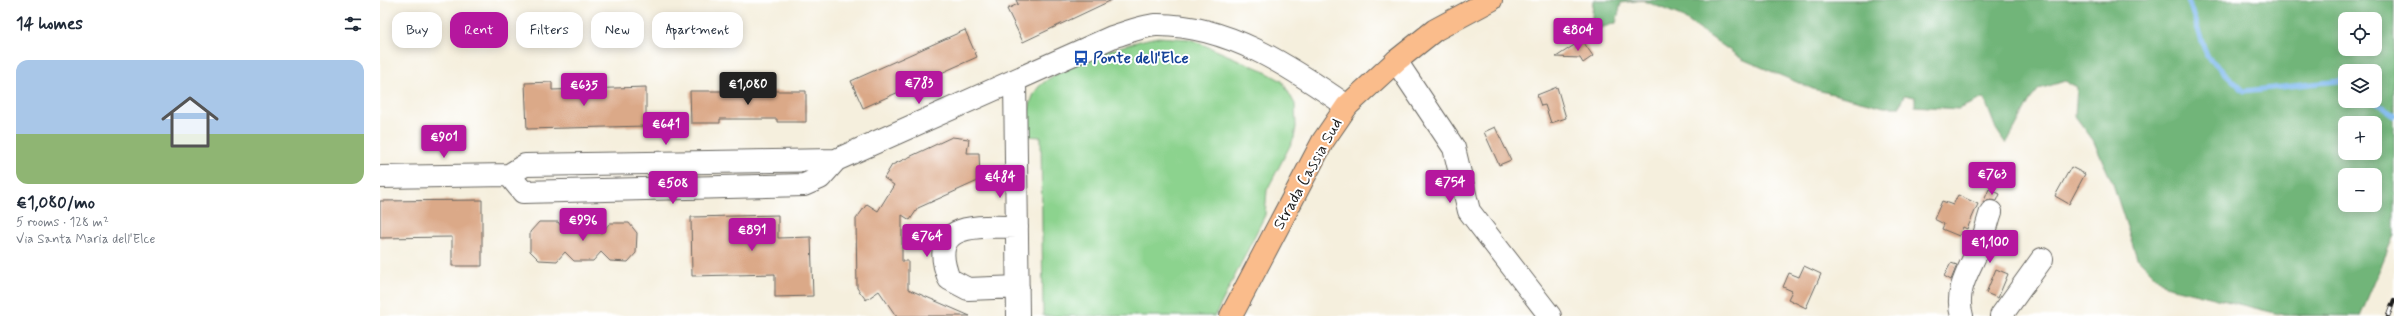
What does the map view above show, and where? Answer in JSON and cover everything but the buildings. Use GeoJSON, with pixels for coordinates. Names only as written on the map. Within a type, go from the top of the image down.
{"type":"FeatureCollection","features":[{"type":"Feature","properties":{"kind":"main road","name":"Strada Cassia Sud"},"geometry":{"type":"LineString","coordinates":[[1231,316],[1323,141],[1347,106],[1396,61],[1435,30],[1491,0]]}},
{"type":"Feature","properties":{"kind":"street"},"geometry":{"type":"LineString","coordinates":[[380,176],[509,175],[522,192],[804,185],[820,178],[836,160],[1112,37],[1154,25],[1194,27],[1237,41],[1305,77],[1347,106]]}},
{"type":"Feature","properties":{"kind":"street"},"geometry":{"type":"LineString","coordinates":[[1396,61],[1454,148],[1469,211],[1550,316]]}},
{"type":"Feature","properties":{"kind":"street"},"geometry":{"type":"LineString","coordinates":[[1015,81],[1018,316]]}},
{"type":"Feature","properties":{"kind":"street"},"geometry":{"type":"LineString","coordinates":[[1962,316],[1958,304],[1960,288],[1981,244],[1991,212]]}},
{"type":"Feature","properties":{"kind":"street"},"geometry":{"type":"LineString","coordinates":[[1017,227],[966,228],[950,236],[944,244],[943,265],[949,279],[968,289],[1018,288]]}},
{"type":"Feature","properties":{"kind":"street"},"geometry":{"type":"LineString","coordinates":[[2001,316],[2042,259]]}},
{"type":"Feature","properties":{"kind":"green space"},"geometry":{"type":"Polygon","coordinates":[[[1593,0],[1642,0],[1621,3],[1616,23],[1591,31],[1593,0]]]}},
{"type":"Feature","properties":{"kind":"green space"},"geometry":{"type":"Polygon","coordinates":[[[1642,0],[2394,0],[2394,235],[2360,316],[2283,315],[2165,286],[2137,258],[2113,184],[2093,140],[2075,116],[2077,87],[2065,81],[2039,89],[2030,100],[2006,144],[1996,129],[1984,98],[1958,109],[1915,106],[1915,97],[1904,95],[1899,107],[1884,107],[1813,89],[1742,59],[1679,15],[1642,0]]]}},
{"type":"Feature","properties":{"kind":"green space"},"geometry":{"type":"Polygon","coordinates":[[[1158,37],[1190,39],[1260,69],[1282,81],[1295,104],[1296,127],[1294,138],[1267,190],[1265,215],[1215,316],[1043,316],[1041,137],[1026,136],[1028,112],[1034,94],[1046,81],[1075,64],[1130,44],[1158,37]]]}},
{"type":"Feature","properties":{"kind":"waterway"},"geometry":{"type":"LineString","coordinates":[[2188,0],[2207,56],[2244,91],[2338,81]]}},
{"type":"Feature","properties":{"kind":"waterway"},"geometry":{"type":"LineString","coordinates":[[2382,107],[2394,115]]}},
{"type":"Feature","properties":{"kind":"railway"},"geometry":{"type":"LineString","coordinates":[[2388,316],[2394,300]]}},
{"type":"Feature","properties":{"kind":"place","name":"Ponte dell'Elce"},"geometry":{"type":"Point","coordinates":[1081,58]}}]}
